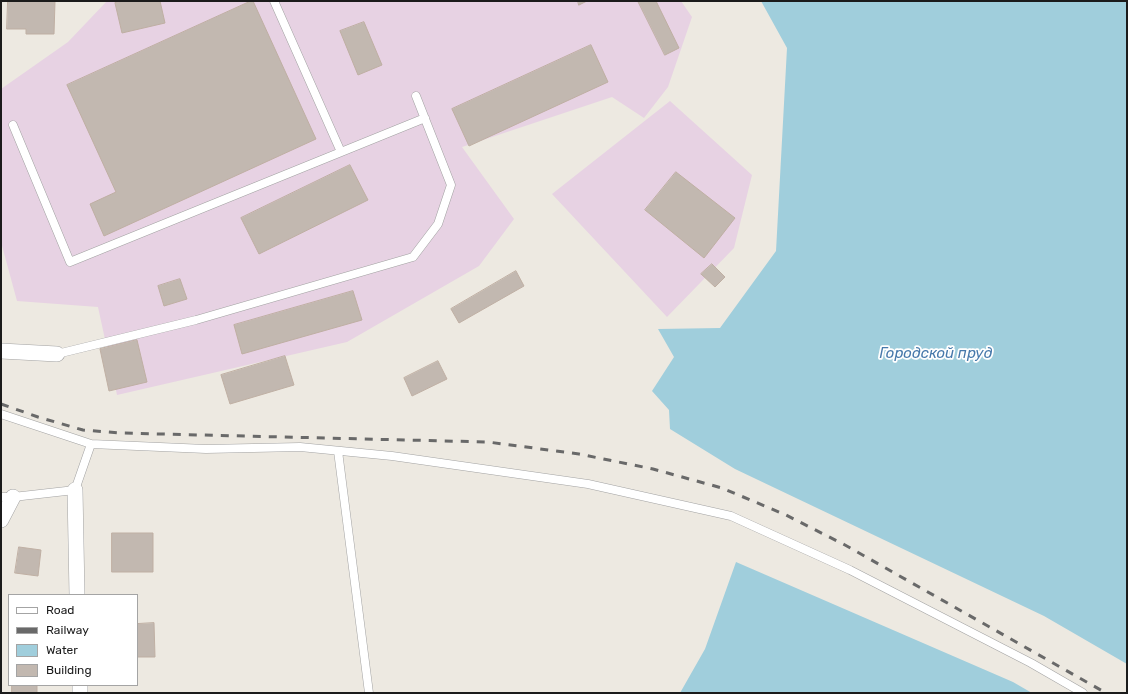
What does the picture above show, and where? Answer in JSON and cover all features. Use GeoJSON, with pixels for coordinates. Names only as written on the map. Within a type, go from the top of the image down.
{"type":"FeatureCollection","features":[{"type":"Feature","properties":{"kind":"street"},"geometry":{"type":"LineString","coordinates":[[1,351],[57,354]]}},
{"type":"Feature","properties":{"kind":"street"},"geometry":{"type":"LineString","coordinates":[[75,490],[78,594]]}},
{"type":"Feature","properties":{"kind":"street"},"geometry":{"type":"LineString","coordinates":[[1,520],[7,497]]}},
{"type":"Feature","properties":{"kind":"lane"},"geometry":{"type":"LineString","coordinates":[[274,1],[342,152]]}},
{"type":"Feature","properties":{"kind":"lane"},"geometry":{"type":"LineString","coordinates":[[57,354],[196,320],[414,257],[438,224],[451,185],[416,96]]}},
{"type":"Feature","properties":{"kind":"lane"},"geometry":{"type":"LineString","coordinates":[[13,125],[70,262],[425,118]]}},
{"type":"Feature","properties":{"kind":"lane"},"geometry":{"type":"LineString","coordinates":[[1,414],[91,444],[206,449],[300,447],[392,456],[588,484],[731,516],[850,570],[1031,663],[1083,693]]}},
{"type":"Feature","properties":{"kind":"lane"},"geometry":{"type":"LineString","coordinates":[[7,497],[75,490],[91,444]]}},
{"type":"Feature","properties":{"kind":"lane"},"geometry":{"type":"LineString","coordinates":[[338,451],[370,693]]}},
{"type":"Feature","properties":{"kind":"shaded area"},"geometry":{"type":"Polygon","coordinates":[[[107,1],[681,1],[692,17],[668,87],[644,118],[612,97],[462,147],[514,219],[479,266],[347,342],[117,395],[98,307],[17,301],[1,242],[1,89],[68,42],[107,1]]]}},
{"type":"Feature","properties":{"kind":"shaded area"},"geometry":{"type":"Polygon","coordinates":[[[670,101],[752,175],[734,248],[667,317],[552,194],[670,101]]]}},
{"type":"Feature","properties":{"kind":"water","name":"Городской пруд"},"geometry":{"type":"Polygon","coordinates":[[[761,1],[1127,1],[1127,664],[1044,616],[735,469],[670,429],[669,410],[652,391],[674,357],[658,329],[720,328],[776,251],[787,48],[761,1]]]}},
{"type":"Feature","properties":{"kind":"water"},"geometry":{"type":"Polygon","coordinates":[[[736,562],[1013,682],[1032,693],[680,693],[705,649],[736,562]]]}},
{"type":"Feature","properties":{"kind":"building"},"geometry":{"type":"Polygon","coordinates":[[[8,1],[55,1],[54,34],[26,34],[26,29],[7,29],[8,1]]]}},
{"type":"Feature","properties":{"kind":"building"},"geometry":{"type":"Polygon","coordinates":[[[124,1],[160,1],[165,23],[122,33],[115,3],[124,1]]]}},
{"type":"Feature","properties":{"kind":"building"},"geometry":{"type":"Polygon","coordinates":[[[253,1],[316,139],[104,236],[90,204],[116,192],[67,85],[253,1]]]}},
{"type":"Feature","properties":{"kind":"building"},"geometry":{"type":"Polygon","coordinates":[[[578,1],[587,1],[579,5],[578,1]]]}},
{"type":"Feature","properties":{"kind":"building"},"geometry":{"type":"Polygon","coordinates":[[[638,1],[656,1],[679,48],[665,55],[638,1]]]}},
{"type":"Feature","properties":{"kind":"building"},"geometry":{"type":"Polygon","coordinates":[[[364,22],[382,65],[358,75],[340,31],[364,22]]]}},
{"type":"Feature","properties":{"kind":"building"},"geometry":{"type":"Polygon","coordinates":[[[591,45],[608,82],[469,146],[452,109],[591,45]]]}},
{"type":"Feature","properties":{"kind":"building"},"geometry":{"type":"Polygon","coordinates":[[[350,165],[368,200],[259,254],[241,218],[350,165]]]}},
{"type":"Feature","properties":{"kind":"building"},"geometry":{"type":"Polygon","coordinates":[[[676,172],[735,218],[704,258],[645,210],[676,172]]]}},
{"type":"Feature","properties":{"kind":"building"},"geometry":{"type":"Polygon","coordinates":[[[712,264],[725,277],[715,287],[701,274],[712,264]]]}},
{"type":"Feature","properties":{"kind":"building"},"geometry":{"type":"Polygon","coordinates":[[[516,271],[524,286],[459,323],[451,309],[516,271]]]}},
{"type":"Feature","properties":{"kind":"building"},"geometry":{"type":"Polygon","coordinates":[[[180,279],[187,299],[164,306],[158,286],[180,279]]]}},
{"type":"Feature","properties":{"kind":"building"},"geometry":{"type":"Polygon","coordinates":[[[353,291],[362,320],[242,354],[234,325],[353,291]]]}},
{"type":"Feature","properties":{"kind":"building"},"geometry":{"type":"Polygon","coordinates":[[[137,340],[147,382],[109,391],[100,349],[137,340]]]}},
{"type":"Feature","properties":{"kind":"building"},"geometry":{"type":"Polygon","coordinates":[[[285,356],[294,385],[230,404],[221,375],[285,356]]]}},
{"type":"Feature","properties":{"kind":"building"},"geometry":{"type":"Polygon","coordinates":[[[438,361],[447,379],[412,396],[404,378],[438,361]]]}},
{"type":"Feature","properties":{"kind":"building"},"geometry":{"type":"Polygon","coordinates":[[[112,533],[153,533],[153,572],[112,572],[112,533]]]}},
{"type":"Feature","properties":{"kind":"building"},"geometry":{"type":"Polygon","coordinates":[[[19,547],[41,550],[38,576],[15,573],[19,547]]]}},
{"type":"Feature","properties":{"kind":"building"},"geometry":{"type":"Polygon","coordinates":[[[154,623],[155,657],[138,657],[138,624],[154,623]]]}},
{"type":"Feature","properties":{"kind":"building"},"geometry":{"type":"Polygon","coordinates":[[[12,686],[37,686],[37,693],[12,693],[12,686]]]}},
{"type":"Feature","properties":{"kind":"railway"},"geometry":{"type":"LineString","coordinates":[[1,404],[38,417],[83,430],[120,433],[488,442],[579,454],[653,469],[722,488],[786,515],[845,545],[1106,693]]}}]}
